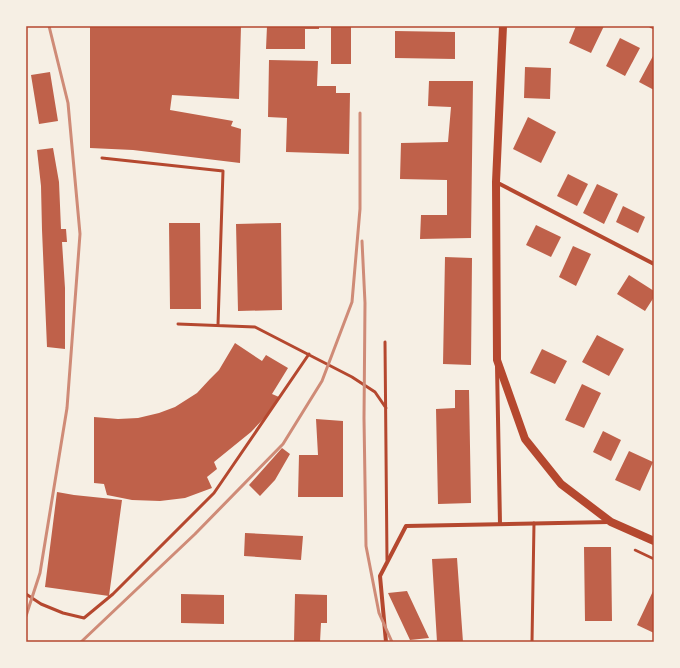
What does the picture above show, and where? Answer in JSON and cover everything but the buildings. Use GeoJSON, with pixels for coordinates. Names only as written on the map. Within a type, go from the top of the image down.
{"type":"FeatureCollection","features":[{"type":"Feature","properties":{"kind":"main road"},"geometry":{"type":"LineString","coordinates":[[503,26],[496,182],[497,360],[525,439],[561,484],[611,522],[654,541]]}},
{"type":"Feature","properties":{"kind":"street"},"geometry":{"type":"LineString","coordinates":[[496,182],[654,264]]}},
{"type":"Feature","properties":{"kind":"street"},"geometry":{"type":"LineString","coordinates":[[497,360],[500,524]]}},
{"type":"Feature","properties":{"kind":"street"},"geometry":{"type":"LineString","coordinates":[[386,642],[380,576],[406,526],[611,522]]}},
{"type":"Feature","properties":{"kind":"lane"},"geometry":{"type":"LineString","coordinates":[[102,158],[223,171],[218,325]]}},
{"type":"Feature","properties":{"kind":"lane"},"geometry":{"type":"LineString","coordinates":[[178,324],[255,327],[352,376],[376,392],[386,408]]}},
{"type":"Feature","properties":{"kind":"lane"},"geometry":{"type":"LineString","coordinates":[[385,342],[387,562]]}},
{"type":"Feature","properties":{"kind":"lane"},"geometry":{"type":"LineString","coordinates":[[26,594],[40,604],[63,613],[84,618],[113,594],[214,494],[309,354]]}},
{"type":"Feature","properties":{"kind":"lane"},"geometry":{"type":"LineString","coordinates":[[532,642],[534,523]]}},
{"type":"Feature","properties":{"kind":"path"},"geometry":{"type":"LineString","coordinates":[[635,550],[654,559]]}},
{"type":"Feature","properties":{"kind":"railway"},"geometry":{"type":"LineString","coordinates":[[26,616],[40,573],[67,408],[80,234],[68,103],[49,26]]}},
{"type":"Feature","properties":{"kind":"railway"},"geometry":{"type":"LineString","coordinates":[[81,642],[195,534],[283,444],[322,381],[352,302],[360,209],[360,113]]}},
{"type":"Feature","properties":{"kind":"railway"},"geometry":{"type":"LineString","coordinates":[[362,241],[365,303],[364,418],[366,546],[379,613],[392,642]]}}]}
